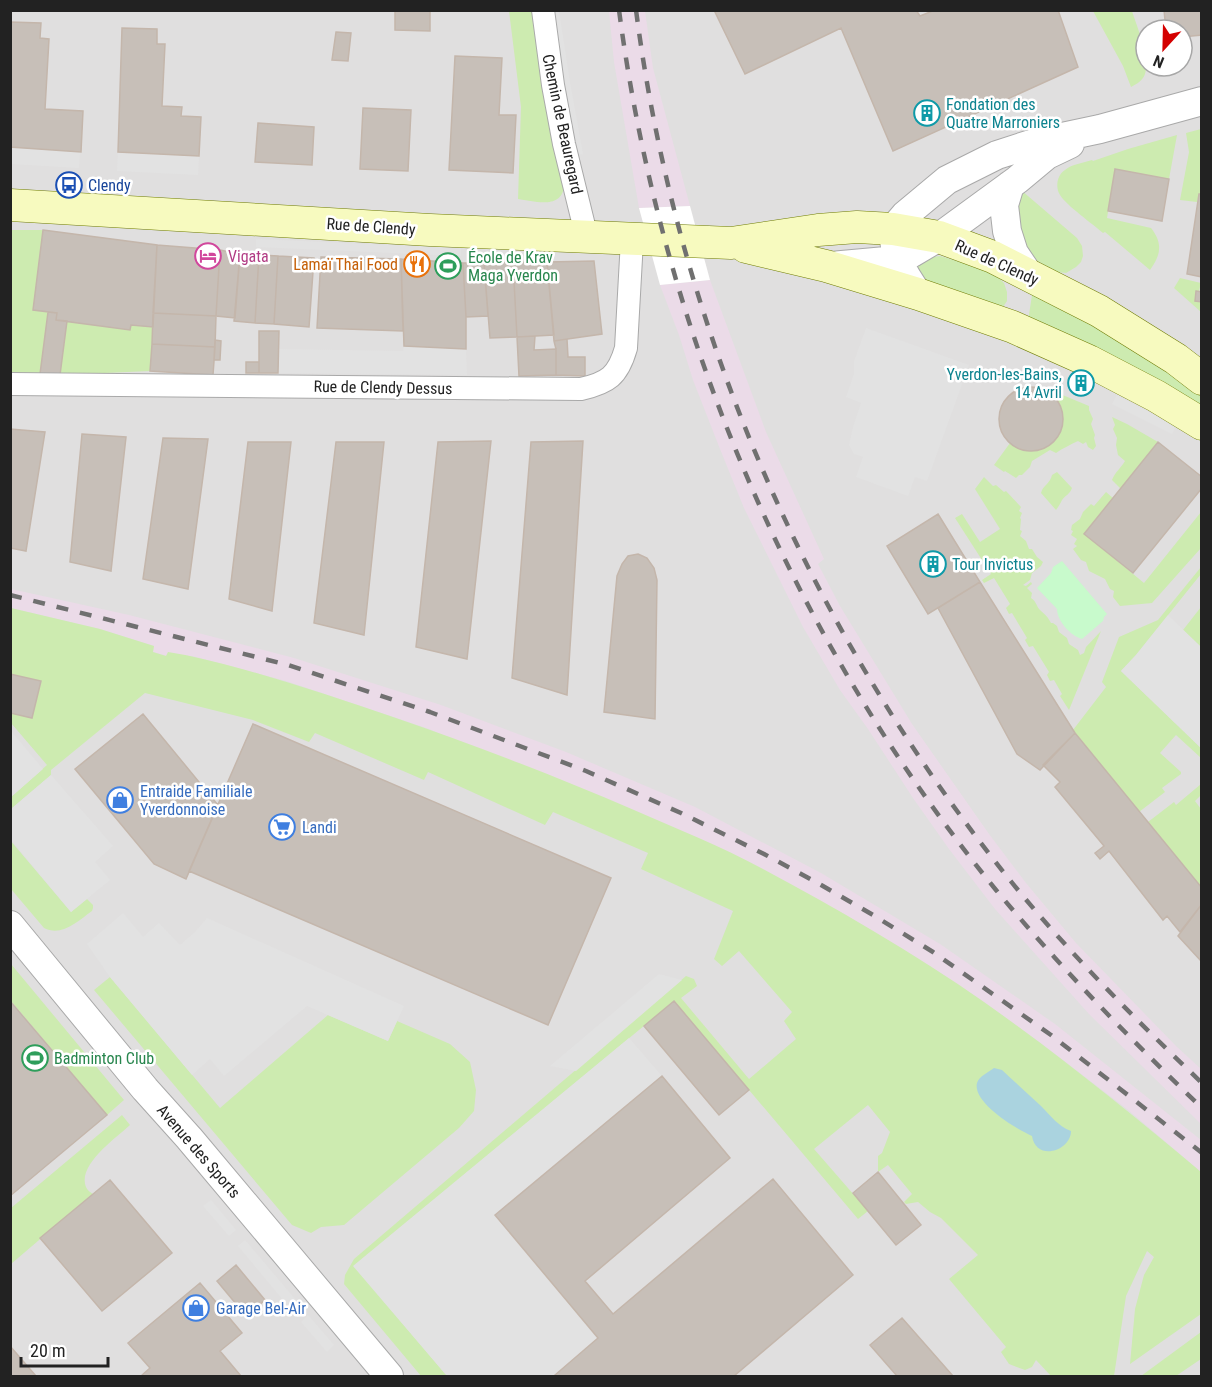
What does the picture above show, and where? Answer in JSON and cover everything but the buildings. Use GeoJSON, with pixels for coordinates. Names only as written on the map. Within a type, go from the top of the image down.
{"type":"FeatureCollection","features":[{"type":"Feature","properties":{"kind":"main road","name":"Rue de Clendy"},"geometry":{"type":"LineString","coordinates":[[10,205],[632,240],[731,243],[818,230],[857,227],[895,245],[939,237],[993,257],[1099,311],[1176,359],[1202,379]]}},
{"type":"Feature","properties":{"kind":"main road","name":"Rue de Clendy"},"geometry":{"type":"LineString","coordinates":[[731,243],[826,266],[918,294],[1013,327],[1089,361],[1156,396],[1202,424]]}},
{"type":"Feature","properties":{"kind":"street","name":"Chemin de Beauregard"},"geometry":{"type":"LineString","coordinates":[[543,10],[564,144],[587,238]]}},
{"type":"Feature","properties":{"kind":"street"},"geometry":{"type":"LineString","coordinates":[[918,294],[895,245],[905,215],[947,180],[996,155],[1034,143],[1100,129],[1202,101]]}},
{"type":"Feature","properties":{"kind":"street"},"geometry":{"type":"LineString","coordinates":[[939,237],[1047,155],[1100,129]]}},
{"type":"Feature","properties":{"kind":"street"},"geometry":{"type":"LineString","coordinates":[[1010,184],[1004,205],[1007,231],[1014,253],[1029,275]]}},
{"type":"Feature","properties":{"kind":"street","name":"Rue de Clendy Dessus"},"geometry":{"type":"LineString","coordinates":[[10,384],[581,389],[598,386],[612,376],[621,365],[626,348],[632,240]]}},
{"type":"Feature","properties":{"kind":"street"},"geometry":{"type":"LineString","coordinates":[[826,266],[895,245]]}},
{"type":"Feature","properties":{"kind":"street","name":"Avenue des Sports"},"geometry":{"type":"LineString","coordinates":[[10,925],[145,1089],[189,1138],[389,1377]]}},
{"type":"Feature","properties":{"kind":"shaded area"},"geometry":{"type":"Polygon","coordinates":[[[11,11],[1201,11],[1201,1376],[11,1376],[11,11]]]}},
{"type":"Feature","properties":{"kind":"shaded area"},"geometry":{"type":"Polygon","coordinates":[[[550,11],[559,11],[583,154],[575,155],[550,11]]]}},
{"type":"Feature","properties":{"kind":"shaded area"},"geometry":{"type":"Polygon","coordinates":[[[609,11],[645,11],[653,68],[690,206],[639,208],[614,62],[609,11]]]}},
{"type":"Feature","properties":{"kind":"shaded area"},"geometry":{"type":"Polygon","coordinates":[[[10,147],[80,151],[79,168],[11,164],[10,147]]]}},
{"type":"Feature","properties":{"kind":"shaded area"},"geometry":{"type":"Polygon","coordinates":[[[118,152],[199,156],[198,175],[117,171],[118,152]]]}},
{"type":"Feature","properties":{"kind":"shaded area"},"geometry":{"type":"Polygon","coordinates":[[[256,239],[461,248],[461,256],[256,247],[256,239]]]}},
{"type":"Feature","properties":{"kind":"shaded area"},"geometry":{"type":"Polygon","coordinates":[[[710,280],[766,432],[824,559],[818,564],[840,606],[912,724],[1026,883],[1076,943],[1201,1069],[1201,1124],[1089,1014],[995,909],[913,798],[840,690],[803,627],[744,508],[693,380],[660,285],[710,280]]]}},
{"type":"Feature","properties":{"kind":"shaded area"},"geometry":{"type":"Polygon","coordinates":[[[866,328],[969,365],[927,481],[915,477],[908,496],[856,477],[863,457],[854,454],[849,445],[861,403],[846,397],[854,374],[854,361],[866,328]]]}},
{"type":"Feature","properties":{"kind":"shaded area"},"geometry":{"type":"Polygon","coordinates":[[[404,346],[466,349],[467,375],[278,373],[279,349],[403,351],[404,346]]]}},
{"type":"Feature","properties":{"kind":"shaded area"},"geometry":{"type":"Polygon","coordinates":[[[1117,395],[1176,426],[1172,434],[1112,404],[1117,395]]]}},
{"type":"Feature","properties":{"kind":"shaded area"},"geometry":{"type":"Polygon","coordinates":[[[11,589],[129,615],[294,658],[441,705],[566,752],[695,807],[821,873],[940,944],[1055,1024],[1201,1140],[1201,1172],[1127,1109],[981,1000],[919,959],[837,910],[429,729],[286,681],[192,656],[167,656],[153,652],[154,646],[100,629],[11,608],[11,589]]]}},
{"type":"Feature","properties":{"kind":"shaded area"},"geometry":{"type":"Polygon","coordinates":[[[1168,615],[1201,647],[1201,748],[1121,671],[1168,615]]]}},
{"type":"Feature","properties":{"kind":"shaded area"},"geometry":{"type":"Polygon","coordinates":[[[11,731],[43,769],[10,797],[11,731]]]}},
{"type":"Feature","properties":{"kind":"shaded area"},"geometry":{"type":"Polygon","coordinates":[[[51,775],[113,846],[95,862],[110,880],[71,912],[11,840],[11,809],[51,775]]]}},
{"type":"Feature","properties":{"kind":"shaded area"},"geometry":{"type":"Polygon","coordinates":[[[123,913],[143,937],[159,923],[180,945],[207,918],[404,1006],[388,1041],[307,1006],[224,1076],[210,1059],[192,1075],[110,977],[87,944],[123,913]]]}},
{"type":"Feature","properties":{"kind":"shaded area"},"geometry":{"type":"Polygon","coordinates":[[[659,974],[682,980],[576,1071],[550,1066],[659,974]]]}},
{"type":"Feature","properties":{"kind":"shaded area"},"geometry":{"type":"Polygon","coordinates":[[[629,1038],[662,1076],[495,1215],[598,1338],[557,1376],[447,1376],[353,1266],[629,1038]]]}},
{"type":"Feature","properties":{"kind":"shaded area"},"geometry":{"type":"Polygon","coordinates":[[[211,1200],[236,1230],[229,1236],[203,1206],[211,1200]]]}},
{"type":"Feature","properties":{"kind":"shaded area"},"geometry":{"type":"Polygon","coordinates":[[[245,1240],[301,1306],[293,1312],[238,1246],[245,1240]]]}},
{"type":"Feature","properties":{"kind":"shaded area"},"geometry":{"type":"Polygon","coordinates":[[[308,1315],[334,1345],[327,1352],[301,1322],[308,1315]]]}},
{"type":"Feature","properties":{"kind":"green space"},"geometry":{"type":"Polygon","coordinates":[[[509,11],[533,11],[564,186],[562,194],[553,201],[518,199],[521,107],[509,11]]]}},
{"type":"Feature","properties":{"kind":"green space"},"geometry":{"type":"Polygon","coordinates":[[[1093,11],[1132,11],[1134,18],[1134,78],[1143,78],[1131,87],[1123,66],[1093,11]]]}},
{"type":"Feature","properties":{"kind":"green space"},"geometry":{"type":"Polygon","coordinates":[[[1201,129],[1201,194],[1197,202],[1180,200],[1189,152],[1186,133],[1201,129]]]}},
{"type":"Feature","properties":{"kind":"green space"},"geometry":{"type":"Polygon","coordinates":[[[1177,135],[1169,179],[1115,170],[1107,218],[1151,228],[1155,233],[1159,249],[1150,270],[1068,204],[1058,192],[1058,181],[1062,172],[1074,165],[1177,135]]]}},
{"type":"Feature","properties":{"kind":"green space"},"geometry":{"type":"Polygon","coordinates":[[[1021,190],[1077,238],[1082,246],[1083,256],[1076,267],[1066,273],[1057,272],[1036,260],[1021,246],[1012,222],[1021,190]]]}},
{"type":"Feature","properties":{"kind":"green space"},"geometry":{"type":"Polygon","coordinates":[[[11,230],[43,230],[33,310],[48,312],[40,374],[11,374],[11,230]]]}},
{"type":"Feature","properties":{"kind":"green space"},"geometry":{"type":"Polygon","coordinates":[[[940,256],[995,274],[1004,283],[1007,292],[1007,301],[1003,307],[997,309],[925,282],[916,267],[927,259],[940,256]]]}},
{"type":"Feature","properties":{"kind":"green space"},"geometry":{"type":"Polygon","coordinates":[[[1180,278],[1201,283],[1199,291],[1196,291],[1195,300],[1201,302],[1201,312],[1174,288],[1180,278]]]}},
{"type":"Feature","properties":{"kind":"green space"},"geometry":{"type":"Polygon","coordinates":[[[1035,293],[1088,316],[1201,393],[1201,407],[1028,321],[1032,295],[1035,293]]]}},
{"type":"Feature","properties":{"kind":"green space"},"geometry":{"type":"Polygon","coordinates":[[[67,321],[130,330],[131,325],[153,327],[150,371],[60,375],[67,321]]]}},
{"type":"Feature","properties":{"kind":"green space"},"geometry":{"type":"Polygon","coordinates":[[[1053,391],[1089,406],[1096,446],[1093,450],[1086,442],[1083,444],[1078,441],[1056,453],[1050,450],[1032,461],[1030,467],[1016,478],[1004,472],[994,465],[1010,443],[1023,449],[1035,450],[1055,439],[1060,430],[1062,418],[1059,406],[1051,393],[1053,391]]]}},
{"type":"Feature","properties":{"kind":"green space"},"geometry":{"type":"Polygon","coordinates":[[[1112,417],[1158,442],[1121,489],[1112,480],[1125,461],[1118,455],[1112,417]]]}},
{"type":"Feature","properties":{"kind":"green space"},"geometry":{"type":"Polygon","coordinates":[[[1057,472],[1072,488],[1056,510],[1041,493],[1052,475],[1057,472]]]}},
{"type":"Feature","properties":{"kind":"green space"},"geometry":{"type":"Polygon","coordinates":[[[984,477],[993,486],[996,485],[1004,492],[1006,491],[1021,507],[1019,511],[1022,513],[1020,536],[1026,541],[1029,549],[1032,549],[1043,562],[1032,573],[1030,580],[1023,585],[1026,586],[1031,582],[1032,584],[1027,588],[1032,593],[1031,598],[1039,609],[1051,623],[1057,626],[1059,632],[1067,638],[1069,644],[1078,650],[1080,655],[1101,631],[1069,710],[1054,680],[1050,681],[1047,675],[1049,672],[1033,646],[1029,647],[1025,640],[1027,638],[1012,613],[1009,614],[1006,608],[1010,604],[994,578],[984,583],[982,580],[991,574],[955,518],[962,514],[980,542],[1000,529],[975,489],[984,477]]]}},
{"type":"Feature","properties":{"kind":"green space"},"geometry":{"type":"Polygon","coordinates":[[[1106,492],[1113,498],[1085,534],[1144,583],[1201,512],[1201,548],[1152,603],[1120,606],[1113,597],[1114,591],[1110,589],[1105,579],[1089,571],[1086,562],[1081,560],[1073,549],[1077,546],[1074,544],[1077,539],[1071,535],[1072,525],[1080,519],[1091,504],[1094,506],[1106,492]]]}},
{"type":"Feature","properties":{"kind":"green space"},"geometry":{"type":"Polygon","coordinates":[[[1062,561],[1107,614],[1103,621],[1082,639],[1073,635],[1065,627],[1059,618],[1057,609],[1037,588],[1051,573],[1053,567],[1062,561]]]}},
{"type":"Feature","properties":{"kind":"green space"},"geometry":{"type":"Polygon","coordinates":[[[1201,567],[1201,574],[1121,671],[1201,748],[1201,758],[1176,735],[1160,753],[1181,774],[1162,788],[1165,792],[1139,812],[1073,730],[1106,687],[1102,682],[1119,637],[1158,620],[1201,567]]]}},
{"type":"Feature","properties":{"kind":"green space"},"geometry":{"type":"Polygon","coordinates":[[[1201,607],[1201,647],[1183,630],[1201,607]]]}},
{"type":"Feature","properties":{"kind":"green space"},"geometry":{"type":"Polygon","coordinates":[[[11,608],[100,629],[154,646],[153,652],[166,656],[168,652],[196,657],[280,680],[484,750],[604,797],[715,845],[791,884],[875,932],[1012,1022],[1201,1172],[1201,1314],[1130,1364],[1135,1309],[1144,1275],[1154,1257],[1147,1251],[1126,1296],[1114,1376],[1051,1376],[1036,1360],[1032,1367],[1025,1370],[1009,1364],[1001,1352],[1006,1347],[949,1279],[978,1255],[941,1218],[918,1202],[906,1204],[904,1202],[912,1194],[888,1165],[878,1172],[878,1156],[882,1153],[890,1132],[868,1105],[814,1149],[868,1211],[858,1219],[674,1001],[354,1266],[447,1376],[421,1376],[344,1284],[345,1275],[354,1259],[686,976],[694,979],[697,986],[681,998],[749,1079],[796,1039],[784,1021],[792,1012],[739,951],[722,966],[714,959],[733,911],[641,869],[648,853],[553,812],[545,825],[428,772],[424,780],[315,733],[309,742],[253,720],[145,693],[51,770],[51,775],[11,809],[11,797],[47,765],[11,723],[12,713],[32,717],[41,681],[11,674],[11,608]]]}},
{"type":"Feature","properties":{"kind":"green space"},"geometry":{"type":"Polygon","coordinates":[[[1201,784],[1201,795],[1195,801],[1201,809],[1201,888],[1148,822],[1174,802],[1176,805],[1201,784]]]}},
{"type":"Feature","properties":{"kind":"green space"},"geometry":{"type":"Polygon","coordinates":[[[10,840],[71,912],[87,899],[93,905],[92,911],[63,929],[57,931],[44,928],[11,889],[10,840]]]}},
{"type":"Feature","properties":{"kind":"green space"},"geometry":{"type":"Polygon","coordinates":[[[11,964],[124,1100],[107,1115],[11,1001],[11,964]]]}},
{"type":"Feature","properties":{"kind":"green space"},"geometry":{"type":"Polygon","coordinates":[[[110,977],[220,1108],[328,1015],[388,1041],[397,1021],[450,1044],[470,1062],[476,1090],[474,1111],[459,1128],[344,1225],[321,1227],[311,1233],[292,1225],[94,990],[110,977]]]}},
{"type":"Feature","properties":{"kind":"green space"},"geometry":{"type":"Polygon","coordinates":[[[122,1115],[130,1125],[99,1153],[87,1170],[86,1187],[93,1194],[11,1264],[11,1208],[122,1115]]]}},
{"type":"Feature","properties":{"kind":"green space"},"geometry":{"type":"Polygon","coordinates":[[[1201,1332],[1201,1359],[1176,1376],[1141,1376],[1201,1332]]]}},
{"type":"Feature","properties":{"kind":"water"},"geometry":{"type":"Polygon","coordinates":[[[994,1068],[1002,1070],[1058,1124],[1071,1131],[1065,1144],[1053,1151],[1040,1149],[1032,1136],[1007,1122],[989,1107],[977,1091],[977,1083],[982,1076],[994,1068]]]}},
{"type":"Feature","properties":{"kind":"pier"},"geometry":{"type":"Polygon","coordinates":[[[690,206],[710,280],[660,285],[639,208],[690,206]]]}},
{"type":"Feature","properties":{"kind":"railway"},"geometry":{"type":"LineString","coordinates":[[619,10],[639,130],[667,248],[703,363],[747,476],[798,586],[857,692],[923,793],[996,890],[1096,1002],[1202,1108]]}},
{"type":"Feature","properties":{"kind":"railway"},"geometry":{"type":"LineString","coordinates":[[636,10],[656,128],[683,245],[719,359],[763,470],[814,578],[872,683],[937,783],[1009,879],[1054,933],[1102,984],[1202,1083]]}},
{"type":"Feature","properties":{"kind":"railway"},"geometry":{"type":"LineString","coordinates":[[10,595],[288,665],[430,712],[586,771],[681,813],[816,882],[933,952],[1051,1035],[1202,1153]]}},
{"type":"Feature","properties":{"kind":"place","name":"Fondation des Quatre Marroniers"},"geometry":{"type":"Point","coordinates":[927,113]}},
{"type":"Feature","properties":{"kind":"place","name":"Clendy"},"geometry":{"type":"Point","coordinates":[69,185]}},
{"type":"Feature","properties":{"kind":"place","name":"Vigata"},"geometry":{"type":"Point","coordinates":[208,256]}},
{"type":"Feature","properties":{"kind":"place","name":"Lamaï Thai Food"},"geometry":{"type":"Point","coordinates":[417,264]}},
{"type":"Feature","properties":{"kind":"place","name":"École de Krav Maga Yverdon"},"geometry":{"type":"Point","coordinates":[448,266]}},
{"type":"Feature","properties":{"kind":"place","name":"Yverdon-les-Bains, 14 Avril"},"geometry":{"type":"Point","coordinates":[1081,383]}},
{"type":"Feature","properties":{"kind":"place","name":"Tour Invictus"},"geometry":{"type":"Point","coordinates":[933,564]}},
{"type":"Feature","properties":{"kind":"place","name":"Entraide Familiale Yverdonnoise"},"geometry":{"type":"Point","coordinates":[120,800]}},
{"type":"Feature","properties":{"kind":"place","name":"Landi"},"geometry":{"type":"Point","coordinates":[282,827]}},
{"type":"Feature","properties":{"kind":"place","name":"Badminton Club"},"geometry":{"type":"Point","coordinates":[35,1058]}},
{"type":"Feature","properties":{"kind":"place","name":"Garage Bel-Air"},"geometry":{"type":"Point","coordinates":[196,1308]}}]}
